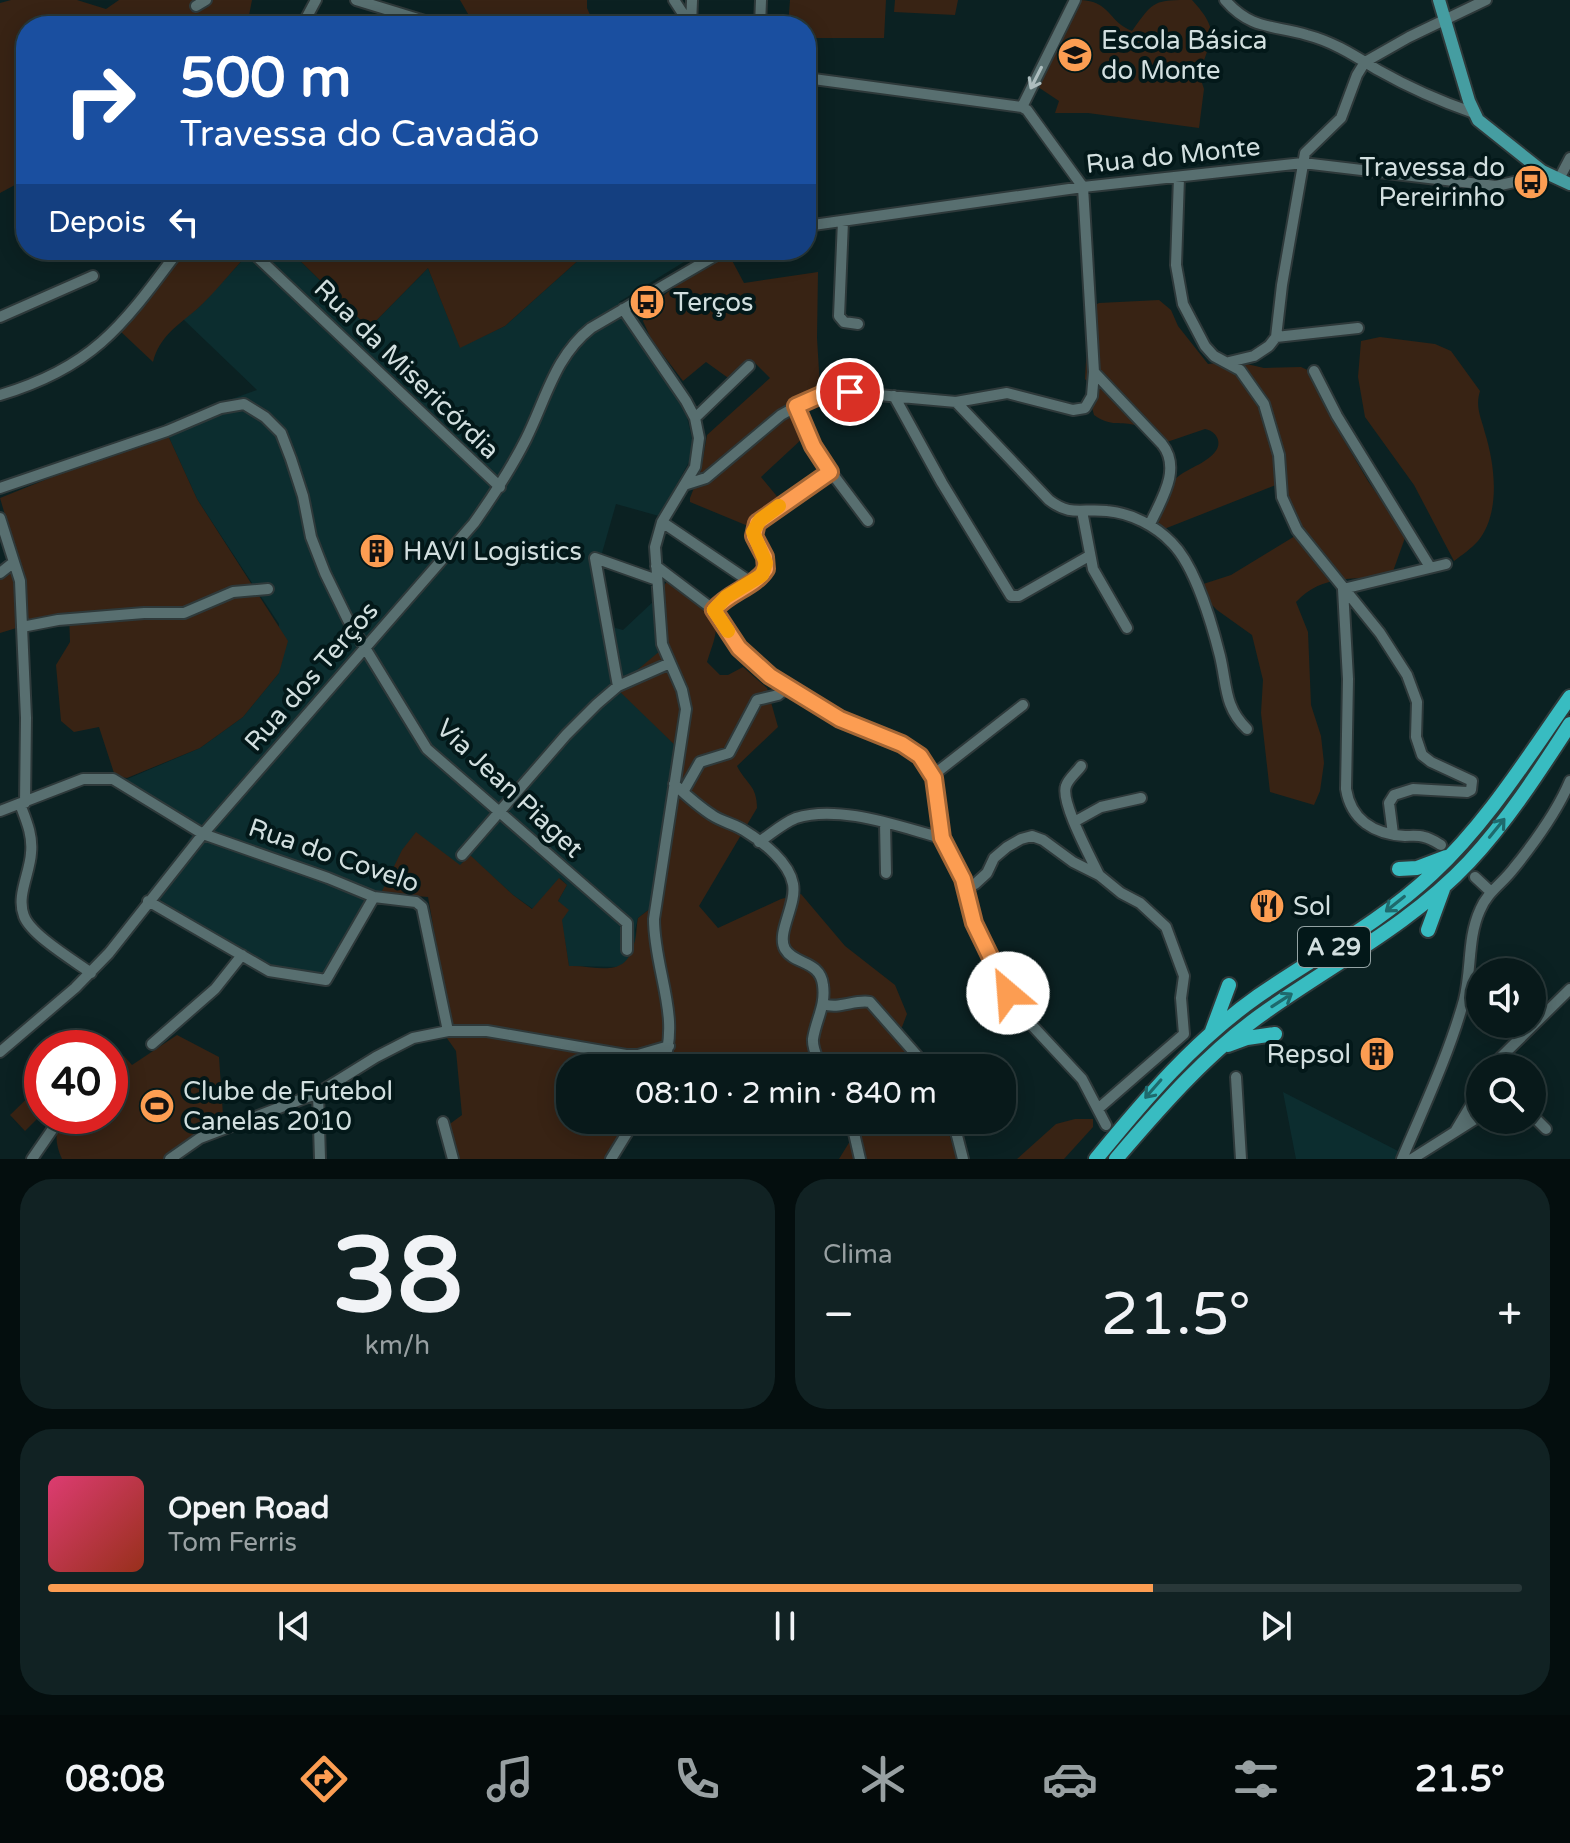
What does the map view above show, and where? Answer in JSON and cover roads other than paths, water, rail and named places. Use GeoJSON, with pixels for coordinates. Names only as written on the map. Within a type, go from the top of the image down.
{"type":"FeatureCollection","features":[{"type":"Feature","properties":{"kind":"highway","name":"A 29"},"geometry":{"type":"LineString","coordinates":[[1096,1159],[1166,1075],[1210,1035],[1256,998],[1377,919],[1430,876],[1448,849],[1505,789],[1570,697]]}},
{"type":"Feature","properties":{"kind":"highway","name":"A 29"},"geometry":{"type":"LineString","coordinates":[[1116,1159],[1179,1087],[1220,1048],[1267,1010],[1387,932],[1469,863],[1520,800],[1570,724]]}},
{"type":"Feature","properties":{"kind":"highway"},"geometry":{"type":"LineString","coordinates":[[1399,869],[1417,868],[1448,849]]}},
{"type":"Feature","properties":{"kind":"highway"},"geometry":{"type":"LineString","coordinates":[[1428,930],[1445,885]]}},
{"type":"Feature","properties":{"kind":"highway"},"geometry":{"type":"LineString","coordinates":[[1210,1035],[1229,985]]}},
{"type":"Feature","properties":{"kind":"highway"},"geometry":{"type":"LineString","coordinates":[[1220,1048],[1247,1038],[1275,1034]]}},
{"type":"Feature","properties":{"kind":"main road"},"geometry":{"type":"LineString","coordinates":[[1439,0],[1474,113],[1483,125],[1542,171],[1564,182]]}},
{"type":"Feature","properties":{"kind":"street"},"geometry":{"type":"LineString","coordinates":[[356,0],[408,16]]}},
{"type":"Feature","properties":{"kind":"street"},"geometry":{"type":"LineString","coordinates":[[1022,107],[1075,0]]}},
{"type":"Feature","properties":{"kind":"street"},"geometry":{"type":"LineString","coordinates":[[1225,0],[1240,16],[1257,25],[1316,38],[1354,53],[1406,84],[1474,113]]}},
{"type":"Feature","properties":{"kind":"street"},"geometry":{"type":"LineString","coordinates":[[1229,362],[1254,356],[1276,337],[1305,153],[1341,118],[1365,62],[1486,0]]}},
{"type":"Feature","properties":{"kind":"street"},"geometry":{"type":"LineString","coordinates":[[687,484],[706,478],[766,425],[796,406],[834,391],[956,402],[1007,393],[1080,410],[1085,408],[1092,396],[1094,372],[1083,187],[1029,113],[1022,107],[816,79]]}},
{"type":"Feature","properties":{"kind":"street"},"geometry":{"type":"LineString","coordinates":[[1564,182],[1570,158]]}},
{"type":"Feature","properties":{"kind":"street","name":"Rua do Monte"},"geometry":{"type":"LineString","coordinates":[[816,225],[1083,187],[1303,163],[1496,186],[1523,180],[1542,171]]}},
{"type":"Feature","properties":{"kind":"street"},"geometry":{"type":"LineString","coordinates":[[1179,177],[1176,265],[1179,292],[1205,346],[1214,356],[1240,370],[1264,404],[1279,455],[1282,497],[1289,515],[1297,530],[1380,633],[1407,675],[1417,702],[1416,737],[1422,755],[1472,781],[1471,790],[1467,792],[1413,789],[1394,795],[1389,803],[1393,834]]}},
{"type":"Feature","properties":{"kind":"street"},"geometry":{"type":"LineString","coordinates":[[843,221],[839,314],[844,322],[858,324]]}},
{"type":"Feature","properties":{"kind":"street"},"geometry":{"type":"LineString","coordinates":[[0,395],[58,372],[98,348],[136,307],[171,260]]}},
{"type":"Feature","properties":{"kind":"street","name":"Rua da Misericórdia"},"geometry":{"type":"LineString","coordinates":[[261,260],[500,487]]}},
{"type":"Feature","properties":{"kind":"street"},"geometry":{"type":"LineString","coordinates":[[666,1054],[670,1020],[655,947],[654,919],[686,709],[661,636],[656,538],[662,522],[687,484],[699,451],[695,418],[623,309],[708,260]]}},
{"type":"Feature","properties":{"kind":"street"},"geometry":{"type":"LineString","coordinates":[[0,317],[93,276]]}},
{"type":"Feature","properties":{"kind":"street","name":"Rua dos Terços"},"geometry":{"type":"LineString","coordinates":[[2,1046],[91,973],[203,834],[474,523],[500,487],[527,437],[565,353],[575,340],[623,309]]}},
{"type":"Feature","properties":{"kind":"street"},"geometry":{"type":"LineString","coordinates":[[1276,337],[1358,328]]}},
{"type":"Feature","properties":{"kind":"street"},"geometry":{"type":"LineString","coordinates":[[695,418],[749,366]]}},
{"type":"Feature","properties":{"kind":"street"},"geometry":{"type":"LineString","coordinates":[[1314,371],[1337,416],[1430,567]]}},
{"type":"Feature","properties":{"kind":"street"},"geometry":{"type":"LineString","coordinates":[[1094,372],[1162,444],[1170,458],[1170,477],[1150,524]]}},
{"type":"Feature","properties":{"kind":"street"},"geometry":{"type":"LineString","coordinates":[[894,396],[942,483],[1011,596],[1019,596],[1089,556]]}},
{"type":"Feature","properties":{"kind":"street"},"geometry":{"type":"LineString","coordinates":[[956,402],[1049,500],[1067,511],[1109,511],[1150,524],[1174,545],[1187,562],[1220,655],[1230,706],[1234,716],[1247,729]]}},
{"type":"Feature","properties":{"kind":"street","name":"Via Jean Piaget"},"geometry":{"type":"LineString","coordinates":[[0,488],[167,431],[221,408],[244,404],[265,417],[281,433],[303,496],[315,549],[348,620],[427,749],[627,923],[627,950]]}},
{"type":"Feature","properties":{"kind":"street"},"geometry":{"type":"LineString","coordinates":[[796,406],[813,446],[868,521]]}},
{"type":"Feature","properties":{"kind":"street"},"geometry":{"type":"LineString","coordinates":[[714,610],[726,597],[752,583],[766,569],[765,557],[754,536],[757,523],[830,472]]}},
{"type":"Feature","properties":{"kind":"street"},"geometry":{"type":"LineString","coordinates":[[1082,511],[1089,556],[1097,579],[1127,628]]}},
{"type":"Feature","properties":{"kind":"street"},"geometry":{"type":"LineString","coordinates":[[0,518],[20,581],[26,718],[22,803],[30,830],[31,852],[22,895],[23,915],[35,931],[91,973]]}},
{"type":"Feature","properties":{"kind":"street"},"geometry":{"type":"LineString","coordinates":[[662,522],[752,583]]}},
{"type":"Feature","properties":{"kind":"street"},"geometry":{"type":"LineString","coordinates":[[618,686],[595,558],[657,580]]}},
{"type":"Feature","properties":{"kind":"street"},"geometry":{"type":"LineString","coordinates":[[0,573],[14,562]]}},
{"type":"Feature","properties":{"kind":"street"},"geometry":{"type":"LineString","coordinates":[[1343,589],[1446,564]]}},
{"type":"Feature","properties":{"kind":"street"},"geometry":{"type":"LineString","coordinates":[[656,566],[714,610],[749,659],[787,687],[840,719],[912,749],[920,756],[932,776],[942,838],[961,874],[974,923],[1008,993],[1028,1021],[1073,1067],[1106,1125]]}},
{"type":"Feature","properties":{"kind":"street"},"geometry":{"type":"LineString","coordinates":[[22,627],[58,620],[184,613],[233,592],[268,589]]}},
{"type":"Feature","properties":{"kind":"street"},"geometry":{"type":"LineString","coordinates":[[1343,589],[1348,679],[1348,802],[1359,819],[1381,831],[1423,836],[1448,849]]}},
{"type":"Feature","properties":{"kind":"street"},"geometry":{"type":"LineString","coordinates":[[462,855],[573,727],[618,686],[670,663]]}},
{"type":"Feature","properties":{"kind":"street"},"geometry":{"type":"LineString","coordinates":[[683,792],[700,762],[729,753],[757,700],[778,695],[787,687]]}},
{"type":"Feature","properties":{"kind":"street"},"geometry":{"type":"LineString","coordinates":[[932,776],[1023,705]]}},
{"type":"Feature","properties":{"kind":"street"},"geometry":{"type":"LineString","coordinates":[[1081,766],[1065,788],[1074,822],[1099,875]]}},
{"type":"Feature","properties":{"kind":"street","name":"Rua do Covelo"},"geometry":{"type":"LineString","coordinates":[[0,811],[83,779],[113,779],[203,834],[374,897],[416,902],[422,907],[448,1031]]}},
{"type":"Feature","properties":{"kind":"street"},"geometry":{"type":"LineString","coordinates":[[1402,1159],[1434,1085],[1463,1003],[1468,981],[1471,933],[1490,891],[1512,872],[1540,834],[1570,781]]}},
{"type":"Feature","properties":{"kind":"street"},"geometry":{"type":"LineString","coordinates":[[674,784],[714,817],[744,830],[774,853],[792,876],[795,893],[783,932],[784,948],[816,969],[823,982],[824,1004],[812,1041],[816,1054]]}},
{"type":"Feature","properties":{"kind":"street"},"geometry":{"type":"LineString","coordinates":[[1074,822],[1101,807],[1141,798]]}},
{"type":"Feature","properties":{"kind":"street"},"geometry":{"type":"LineString","coordinates":[[759,842],[799,817],[844,814],[942,838]]}},
{"type":"Feature","properties":{"kind":"street"},"geometry":{"type":"LineString","coordinates":[[885,823],[886,873]]}},
{"type":"Feature","properties":{"kind":"street"},"geometry":{"type":"LineString","coordinates":[[964,888],[975,884],[987,873],[994,858],[1007,847],[1032,836],[1099,875],[1121,893],[1140,903],[1166,927],[1184,976],[1181,998],[1184,1034],[1099,1108]]}},
{"type":"Feature","properties":{"kind":"street"},"geometry":{"type":"LineString","coordinates":[[1475,877],[1490,891]]}},
{"type":"Feature","properties":{"kind":"street"},"geometry":{"type":"LineString","coordinates":[[148,901],[269,971],[326,980],[374,897]]}},
{"type":"Feature","properties":{"kind":"street"},"geometry":{"type":"LineString","coordinates":[[152,1044],[215,989],[242,955]]}},
{"type":"Feature","properties":{"kind":"street"},"geometry":{"type":"LineString","coordinates":[[1504,1054],[1570,989]]}},
{"type":"Feature","properties":{"kind":"street"},"geometry":{"type":"LineString","coordinates":[[824,1004],[830,1007],[870,1002],[916,1054]]}},
{"type":"Feature","properties":{"kind":"street"},"geometry":{"type":"LineString","coordinates":[[170,1159],[200,1138],[318,1093],[413,1038],[448,1031],[487,1031],[626,1055],[638,1055],[669,1046]]}},
{"type":"Feature","properties":{"kind":"street"},"geometry":{"type":"LineString","coordinates":[[1236,1077],[1241,1159]]}},
{"type":"Feature","properties":{"kind":"street"},"geometry":{"type":"LineString","coordinates":[[318,1093],[320,1159]]}},
{"type":"Feature","properties":{"kind":"street"},"geometry":{"type":"LineString","coordinates":[[1455,1132],[1466,1114]]}},
{"type":"Feature","properties":{"kind":"street"},"geometry":{"type":"LineString","coordinates":[[443,1122],[453,1159]]}},
{"type":"Feature","properties":{"kind":"street"},"geometry":{"type":"LineString","coordinates":[[1412,1159],[1466,1125]]}},
{"type":"Feature","properties":{"kind":"street"},"geometry":{"type":"LineString","coordinates":[[32,1159],[49,1134]]}},
{"type":"Feature","properties":{"kind":"street"},"geometry":{"type":"LineString","coordinates":[[611,1159],[626,1134]]}},
{"type":"Feature","properties":{"kind":"street"},"geometry":{"type":"LineString","coordinates":[[854,1134],[860,1159]]}},
{"type":"Feature","properties":{"kind":"street"},"geometry":{"type":"LineString","coordinates":[[957,1134],[963,1159]]}},
{"type":"Feature","properties":{"kind":"place","name":"Escola Básica do Monte"},"geometry":{"type":"Point","coordinates":[1075,55]}},
{"type":"Feature","properties":{"kind":"place","name":"Travessa do Pereirinho"},"geometry":{"type":"Point","coordinates":[1531,182]}},
{"type":"Feature","properties":{"kind":"place","name":"Terços"},"geometry":{"type":"Point","coordinates":[647,302]}},
{"type":"Feature","properties":{"kind":"place","name":"HAVI Logistics"},"geometry":{"type":"Point","coordinates":[377,551]}},
{"type":"Feature","properties":{"kind":"place","name":"Sol"},"geometry":{"type":"Point","coordinates":[1267,906]}},
{"type":"Feature","properties":{"kind":"place","name":"Repsol"},"geometry":{"type":"Point","coordinates":[1377,1054]}},
{"type":"Feature","properties":{"kind":"place","name":"Clube de Futebol Canelas 2010"},"geometry":{"type":"Point","coordinates":[157,1106]}}]}
